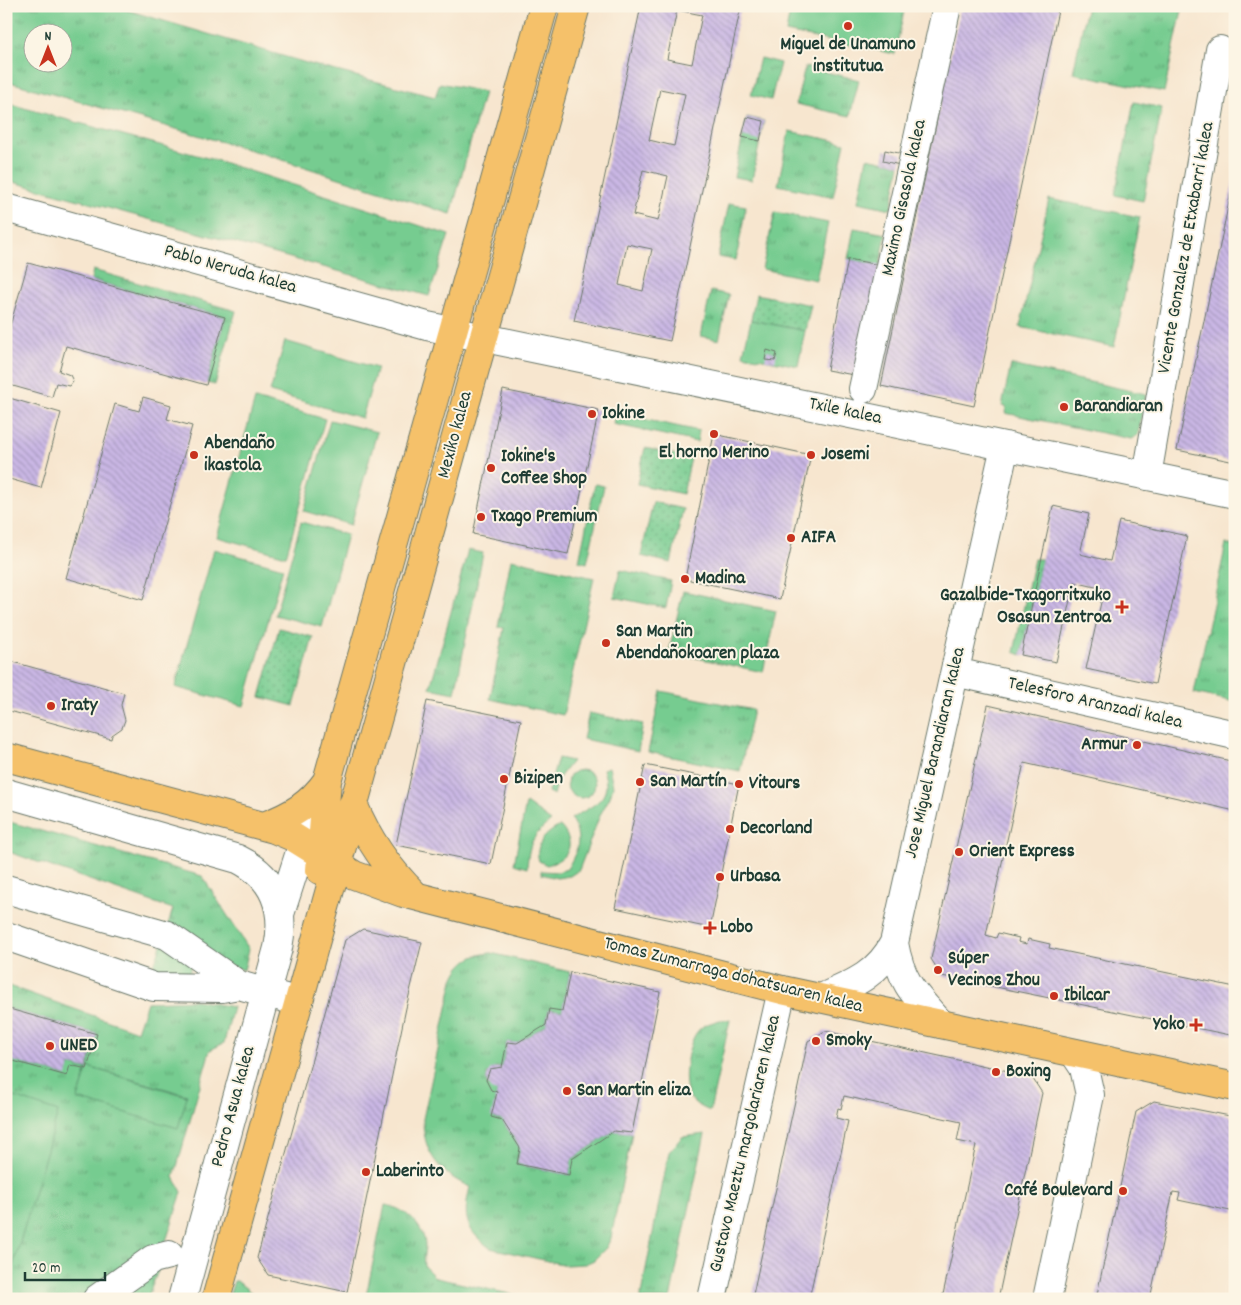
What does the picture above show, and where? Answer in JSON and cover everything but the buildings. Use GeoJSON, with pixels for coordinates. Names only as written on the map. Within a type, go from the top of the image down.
{"type":"FeatureCollection","features":[{"type":"Feature","properties":{"kind":"main road","name":"Mexiko kalea"},"geometry":{"type":"LineString","coordinates":[[319,867],[323,787],[454,331],[544,6]]}},
{"type":"Feature","properties":{"kind":"main road","name":"Mexiko kalea"},"geometry":{"type":"LineString","coordinates":[[319,867],[353,804],[576,6]]}},
{"type":"Feature","properties":{"kind":"main road","name":"Tomas Zumarraga dohatsuaren kalea"},"geometry":{"type":"LineString","coordinates":[[6,757],[255,824],[319,867],[374,884],[782,990],[1235,1087]]}},
{"type":"Feature","properties":{"kind":"main road"},"geometry":{"type":"LineString","coordinates":[[255,824],[298,811],[323,787]]}},
{"type":"Feature","properties":{"kind":"main road"},"geometry":{"type":"LineString","coordinates":[[353,804],[374,848],[387,866],[415,895]]}},
{"type":"Feature","properties":{"kind":"main road","name":"Pedro Asua kalea"},"geometry":{"type":"LineString","coordinates":[[216,1299],[314,949],[319,867]]}},
{"type":"Feature","properties":{"kind":"street","name":"Maximo Gisasola kalea"},"geometry":{"type":"LineString","coordinates":[[864,389],[947,6]]}},
{"type":"Feature","properties":{"kind":"street","name":"Vicente Gonzalez de Etxabarri kalea"},"geometry":{"type":"LineString","coordinates":[[1147,476],[1220,50]]}},
{"type":"Feature","properties":{"kind":"street","name":"Pablo Neruda kalea"},"geometry":{"type":"LineString","coordinates":[[6,208],[428,326],[454,331]]}},
{"type":"Feature","properties":{"kind":"street","name":"Txile kalea"},"geometry":{"type":"LineString","coordinates":[[454,331],[1235,494]]}},
{"type":"Feature","properties":{"kind":"street","name":"Jose Miguel Barandiaran kalea"},"geometry":{"type":"LineString","coordinates":[[821,998],[864,979],[888,956],[896,932],[1005,446]]}},
{"type":"Feature","properties":{"kind":"street","name":"Telesforo Aranzadi kalea"},"geometry":{"type":"LineString","coordinates":[[955,672],[1235,735]]}},
{"type":"Feature","properties":{"kind":"street"},"geometry":{"type":"LineString","coordinates":[[6,793],[226,855],[246,863],[255,870],[272,890],[280,914]]}},
{"type":"Feature","properties":{"kind":"street"},"geometry":{"type":"LineString","coordinates":[[246,863],[319,867]]}},
{"type":"Feature","properties":{"kind":"street"},"geometry":{"type":"LineString","coordinates":[[280,914],[319,867]]}},
{"type":"Feature","properties":{"kind":"street"},"geometry":{"type":"LineString","coordinates":[[6,889],[168,935],[239,985],[299,1002]]}},
{"type":"Feature","properties":{"kind":"street","name":"Pedro Asua kalea"},"geometry":{"type":"LineString","coordinates":[[182,1299],[281,934],[280,914]]}},
{"type":"Feature","properties":{"kind":"street","name":"Jose Miguel Barandiaran kalea"},"geometry":{"type":"LineString","coordinates":[[896,932],[902,976],[912,992],[941,1024]]}},
{"type":"Feature","properties":{"kind":"street"},"geometry":{"type":"LineString","coordinates":[[6,936],[154,986],[222,988],[239,985]]}},
{"type":"Feature","properties":{"kind":"street","name":"Gustavo Maeztu margolariaren kalea"},"geometry":{"type":"LineString","coordinates":[[712,1299],[782,990]]}},
{"type":"Feature","properties":{"kind":"street"},"geometry":{"type":"LineString","coordinates":[[1047,1299],[1090,1095],[1084,1068],[1074,1053]]}},
{"type":"Feature","properties":{"kind":"street"},"geometry":{"type":"LineString","coordinates":[[97,1299],[152,1259],[169,1255]]}},
{"type":"Feature","properties":{"kind":"green space"},"geometry":{"type":"Polygon","coordinates":[[[6,6],[113,6],[310,64],[435,97],[440,83],[484,92],[451,214],[261,153],[6,81],[6,6]]]}},
{"type":"Feature","properties":{"kind":"green space"},"geometry":{"type":"Polygon","coordinates":[[[791,6],[905,6],[895,54],[786,32],[791,6]]]}},
{"type":"Feature","properties":{"kind":"green space"},"geometry":{"type":"Polygon","coordinates":[[[1087,6],[1183,6],[1164,92],[1073,73],[1087,6]]]}},
{"type":"Feature","properties":{"kind":"green space"},"geometry":{"type":"Polygon","coordinates":[[[760,58],[780,63],[771,100],[751,95],[760,58]]]}},
{"type":"Feature","properties":{"kind":"green space"},"geometry":{"type":"Polygon","coordinates":[[[805,67],[859,80],[850,116],[796,104],[805,67]]]}},
{"type":"Feature","properties":{"kind":"green space"},"geometry":{"type":"Polygon","coordinates":[[[1134,102],[1162,108],[1143,201],[1115,195],[1134,102]]]}},
{"type":"Feature","properties":{"kind":"green space"},"geometry":{"type":"Polygon","coordinates":[[[6,103],[222,162],[449,235],[429,296],[6,180],[6,103]]]}},
{"type":"Feature","properties":{"kind":"green space"},"geometry":{"type":"Polygon","coordinates":[[[747,117],[764,121],[752,180],[734,177],[747,117]]]}},
{"type":"Feature","properties":{"kind":"green space"},"geometry":{"type":"Polygon","coordinates":[[[789,131],[845,143],[833,197],[778,185],[789,131]]]}},
{"type":"Feature","properties":{"kind":"green space"},"geometry":{"type":"Polygon","coordinates":[[[867,158],[900,165],[891,209],[858,202],[867,158]]]}},
{"type":"Feature","properties":{"kind":"green space"},"geometry":{"type":"Polygon","coordinates":[[[1049,199],[1140,217],[1114,347],[1020,327],[1049,199]]]}},
{"type":"Feature","properties":{"kind":"green space"},"geometry":{"type":"Polygon","coordinates":[[[729,203],[746,206],[736,260],[718,257],[729,203]]]}},
{"type":"Feature","properties":{"kind":"green space"},"geometry":{"type":"Polygon","coordinates":[[[775,212],[828,223],[816,280],[762,269],[775,212]]]}},
{"type":"Feature","properties":{"kind":"green space"},"geometry":{"type":"Polygon","coordinates":[[[854,228],[886,234],[880,265],[848,259],[854,228]]]}},
{"type":"Feature","properties":{"kind":"green space"},"geometry":{"type":"Polygon","coordinates":[[[93,270],[236,311],[215,385],[207,383],[225,317],[91,280],[93,270]]]}},
{"type":"Feature","properties":{"kind":"green space"},"geometry":{"type":"Polygon","coordinates":[[[711,291],[729,295],[719,340],[701,336],[711,291]]]}},
{"type":"Feature","properties":{"kind":"green space"},"geometry":{"type":"Polygon","coordinates":[[[756,294],[811,305],[805,331],[751,320],[756,294]]]}},
{"type":"Feature","properties":{"kind":"green space"},"geometry":{"type":"Polygon","coordinates":[[[751,320],[805,331],[798,366],[743,355],[751,320]]]}},
{"type":"Feature","properties":{"kind":"green space"},"geometry":{"type":"Polygon","coordinates":[[[285,341],[377,368],[362,418],[270,392],[285,341]]]}},
{"type":"Feature","properties":{"kind":"green space"},"geometry":{"type":"Polygon","coordinates":[[[1011,365],[1146,394],[1138,435],[1131,439],[1005,413],[1006,407],[1002,406],[1011,365]]]}},
{"type":"Feature","properties":{"kind":"green space"},"geometry":{"type":"Polygon","coordinates":[[[255,399],[325,419],[286,556],[217,537],[255,399]]]}},
{"type":"Feature","properties":{"kind":"green space"},"geometry":{"type":"Polygon","coordinates":[[[615,413],[699,431],[697,442],[613,424],[615,413]]]}},
{"type":"Feature","properties":{"kind":"green space"},"geometry":{"type":"Polygon","coordinates":[[[330,420],[377,432],[351,525],[304,511],[330,420]]]}},
{"type":"Feature","properties":{"kind":"green space"},"geometry":{"type":"Polygon","coordinates":[[[645,448],[691,458],[683,494],[637,484],[645,448]]]}},
{"type":"Feature","properties":{"kind":"green space"},"geometry":{"type":"Polygon","coordinates":[[[595,484],[604,486],[587,563],[579,561],[595,484]]]}},
{"type":"Feature","properties":{"kind":"green space"},"geometry":{"type":"Polygon","coordinates":[[[653,502],[683,509],[671,563],[641,556],[653,502]]]}},
{"type":"Feature","properties":{"kind":"green space"},"geometry":{"type":"Polygon","coordinates":[[[301,522],[347,535],[322,627],[275,615],[301,522]]]}},
{"type":"Feature","properties":{"kind":"green space"},"geometry":{"type":"Polygon","coordinates":[[[1226,544],[1235,546],[1235,702],[1194,693],[1226,544]]]}},
{"type":"Feature","properties":{"kind":"green space"},"geometry":{"type":"Polygon","coordinates":[[[214,549],[283,568],[244,706],[175,687],[214,549]]]}},
{"type":"Feature","properties":{"kind":"green space"},"geometry":{"type":"Polygon","coordinates":[[[468,550],[483,553],[455,693],[430,688],[468,550]]]}},
{"type":"Feature","properties":{"kind":"green space"},"geometry":{"type":"Polygon","coordinates":[[[511,559],[594,578],[563,715],[490,699],[504,628],[498,627],[511,559]]]}},
{"type":"Feature","properties":{"kind":"green space"},"geometry":{"type":"Polygon","coordinates":[[[1034,559],[1042,559],[1021,655],[1014,652],[1034,559]]]}},
{"type":"Feature","properties":{"kind":"green space"},"geometry":{"type":"Polygon","coordinates":[[[620,570],[671,581],[666,608],[614,597],[620,570]]]}},
{"type":"Feature","properties":{"kind":"green space"},"geometry":{"type":"Polygon","coordinates":[[[683,591],[776,611],[763,672],[669,652],[683,591]]]}},
{"type":"Feature","properties":{"kind":"green space"},"geometry":{"type":"Polygon","coordinates":[[[279,628],[313,637],[294,706],[260,697],[279,628]]]}},
{"type":"Feature","properties":{"kind":"green space"},"geometry":{"type":"Polygon","coordinates":[[[661,691],[753,710],[740,771],[648,752],[661,691]]]}},
{"type":"Feature","properties":{"kind":"green space"},"geometry":{"type":"Polygon","coordinates":[[[589,713],[643,724],[638,751],[583,739],[589,713]]]}},
{"type":"Feature","properties":{"kind":"green space"},"geometry":{"type":"Polygon","coordinates":[[[558,758],[572,761],[558,779],[554,795],[548,792],[558,758]]]}},
{"type":"Feature","properties":{"kind":"green space"},"geometry":{"type":"Polygon","coordinates":[[[609,767],[613,786],[610,797],[600,815],[579,870],[570,876],[557,878],[541,874],[541,871],[558,872],[567,869],[578,844],[577,833],[571,819],[594,805],[604,795],[606,780],[603,769],[609,767]]]}},
{"type":"Feature","properties":{"kind":"green space"},"geometry":{"type":"Polygon","coordinates":[[[581,770],[591,774],[595,784],[591,794],[581,798],[571,794],[567,784],[571,774],[581,770]]]}},
{"type":"Feature","properties":{"kind":"green space"},"geometry":{"type":"Polygon","coordinates":[[[526,803],[551,821],[540,831],[530,846],[527,868],[514,864],[526,803]]]}},
{"type":"Feature","properties":{"kind":"green space"},"geometry":{"type":"Polygon","coordinates":[[[6,821],[202,876],[249,949],[244,970],[225,964],[167,927],[173,909],[6,851],[6,821]]]}},
{"type":"Feature","properties":{"kind":"green space"},"geometry":{"type":"Polygon","coordinates":[[[560,826],[568,839],[568,850],[561,858],[547,865],[539,861],[538,849],[542,840],[560,826]]]}},
{"type":"Feature","properties":{"kind":"green space"},"geometry":{"type":"Polygon","coordinates":[[[162,943],[191,964],[189,976],[149,978],[162,943]]]}},
{"type":"Feature","properties":{"kind":"green space"},"geometry":{"type":"Polygon","coordinates":[[[491,953],[570,972],[562,1011],[549,1009],[546,1025],[517,1043],[507,1042],[502,1067],[496,1067],[487,1074],[487,1085],[497,1092],[492,1117],[502,1120],[520,1148],[517,1164],[569,1175],[572,1159],[614,1131],[632,1133],[611,1238],[606,1248],[594,1260],[585,1264],[566,1265],[490,1248],[470,1228],[466,1214],[470,1187],[459,1182],[442,1169],[435,1161],[426,1142],[423,1119],[453,980],[463,964],[472,957],[491,953]]]}},
{"type":"Feature","properties":{"kind":"green space"},"geometry":{"type":"Polygon","coordinates":[[[6,985],[137,1031],[147,1002],[195,1000],[233,1007],[224,1043],[210,1050],[174,1177],[182,1192],[166,1241],[84,1299],[6,1299],[6,1059],[66,1076],[70,1065],[87,1069],[78,1100],[187,1095],[88,1067],[97,1034],[6,1008],[6,985]]]}},
{"type":"Feature","properties":{"kind":"green space"},"geometry":{"type":"Polygon","coordinates":[[[720,1020],[730,1020],[710,1111],[691,1099],[686,1085],[686,1066],[690,1046],[699,1029],[720,1020]]]}},
{"type":"Feature","properties":{"kind":"green space"},"geometry":{"type":"Polygon","coordinates":[[[88,1067],[187,1096],[178,1128],[78,1099],[88,1067]]]}},
{"type":"Feature","properties":{"kind":"green space"},"geometry":{"type":"Polygon","coordinates":[[[6,1094],[58,1112],[6,1290],[6,1094]]]}},
{"type":"Feature","properties":{"kind":"green space"},"geometry":{"type":"Polygon","coordinates":[[[705,1134],[670,1299],[640,1299],[669,1152],[682,1137],[705,1134]]]}},
{"type":"Feature","properties":{"kind":"green space"},"geometry":{"type":"Polygon","coordinates":[[[385,1205],[399,1209],[418,1225],[424,1239],[424,1266],[436,1278],[533,1299],[377,1299],[366,1296],[385,1205]]]}},
{"type":"Feature","properties":{"kind":"green space"},"geometry":{"type":"Polygon","coordinates":[[[159,1268],[147,1299],[109,1299],[159,1268]]]}},
{"type":"Feature","properties":{"kind":"green space"},"geometry":{"type":"Polygon","coordinates":[[[234,1281],[237,1281],[259,1299],[228,1299],[234,1281]]]}},
{"type":"Feature","properties":{"kind":"place","name":"Miguel de Unamuno institutua"},"geometry":{"type":"Point","coordinates":[848,26]}},
{"type":"Feature","properties":{"kind":"place","name":"Barandiaran"},"geometry":{"type":"Point","coordinates":[1064,407]}},
{"type":"Feature","properties":{"kind":"place","name":"Iokine"},"geometry":{"type":"Point","coordinates":[592,414]}},
{"type":"Feature","properties":{"kind":"place","name":"El horno Merino"},"geometry":{"type":"Point","coordinates":[714,434]}},
{"type":"Feature","properties":{"kind":"place","name":"Abendaño ikastola"},"geometry":{"type":"Point","coordinates":[194,455]}},
{"type":"Feature","properties":{"kind":"place","name":"Josemi"},"geometry":{"type":"Point","coordinates":[811,455]}},
{"type":"Feature","properties":{"kind":"place","name":"Iokine's Coffee Shop"},"geometry":{"type":"Point","coordinates":[491,468]}},
{"type":"Feature","properties":{"kind":"place","name":"Txago Premium"},"geometry":{"type":"Point","coordinates":[481,517]}},
{"type":"Feature","properties":{"kind":"place","name":"AIFA"},"geometry":{"type":"Point","coordinates":[791,538]}},
{"type":"Feature","properties":{"kind":"place","name":"Madina"},"geometry":{"type":"Point","coordinates":[685,579]}},
{"type":"Feature","properties":{"kind":"place","name":"Gazalbide-Txagorritxuko Osasun Zentroa"},"geometry":{"type":"Point","coordinates":[1122,607]}},
{"type":"Feature","properties":{"kind":"place","name":"San Martin Abendañokoaren plaza"},"geometry":{"type":"Point","coordinates":[606,643]}},
{"type":"Feature","properties":{"kind":"place","name":"Iraty"},"geometry":{"type":"Point","coordinates":[51,706]}},
{"type":"Feature","properties":{"kind":"place","name":"Armur"},"geometry":{"type":"Point","coordinates":[1137,745]}},
{"type":"Feature","properties":{"kind":"place","name":"Bizipen"},"geometry":{"type":"Point","coordinates":[504,779]}},
{"type":"Feature","properties":{"kind":"place","name":"San Martín"},"geometry":{"type":"Point","coordinates":[640,782]}},
{"type":"Feature","properties":{"kind":"place","name":"Vitours"},"geometry":{"type":"Point","coordinates":[739,784]}},
{"type":"Feature","properties":{"kind":"place","name":"Decorland"},"geometry":{"type":"Point","coordinates":[730,829]}},
{"type":"Feature","properties":{"kind":"place","name":"Orient Express"},"geometry":{"type":"Point","coordinates":[959,852]}},
{"type":"Feature","properties":{"kind":"place","name":"Urbasa"},"geometry":{"type":"Point","coordinates":[720,877]}},
{"type":"Feature","properties":{"kind":"place","name":"Lobo"},"geometry":{"type":"Point","coordinates":[710,928]}},
{"type":"Feature","properties":{"kind":"place","name":"Súper Vecinos Zhou"},"geometry":{"type":"Point","coordinates":[938,970]}},
{"type":"Feature","properties":{"kind":"place","name":"Ibilcar"},"geometry":{"type":"Point","coordinates":[1054,996]}},
{"type":"Feature","properties":{"kind":"place","name":"Yoko"},"geometry":{"type":"Point","coordinates":[1196,1025]}},
{"type":"Feature","properties":{"kind":"place","name":"Smoky"},"geometry":{"type":"Point","coordinates":[816,1041]}},
{"type":"Feature","properties":{"kind":"place","name":"UNED"},"geometry":{"type":"Point","coordinates":[50,1046]}},
{"type":"Feature","properties":{"kind":"place","name":"Boxing"},"geometry":{"type":"Point","coordinates":[996,1072]}},
{"type":"Feature","properties":{"kind":"place","name":"San Martin eliza"},"geometry":{"type":"Point","coordinates":[567,1091]}},
{"type":"Feature","properties":{"kind":"place","name":"Laberinto"},"geometry":{"type":"Point","coordinates":[366,1172]}},
{"type":"Feature","properties":{"kind":"place","name":"Café Boulevard"},"geometry":{"type":"Point","coordinates":[1123,1191]}}]}
